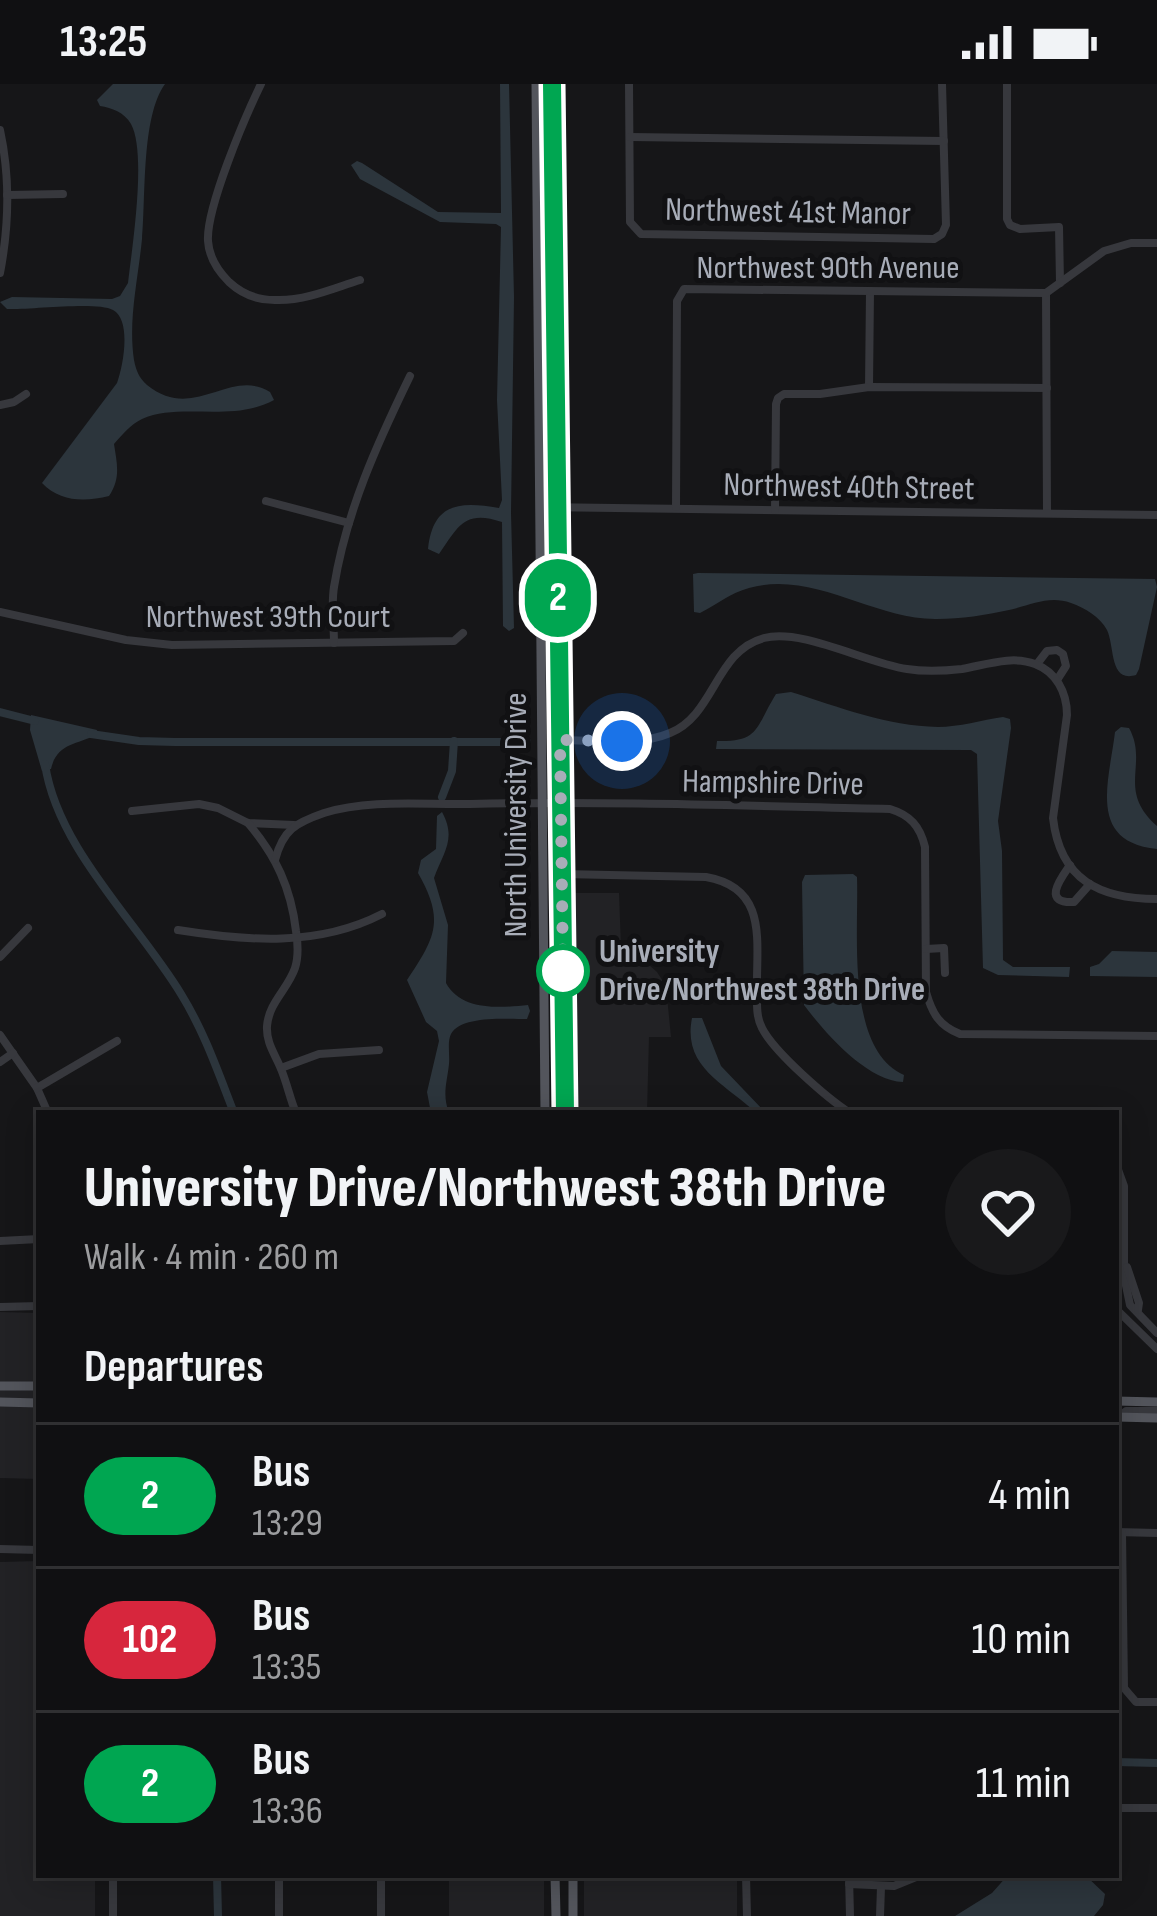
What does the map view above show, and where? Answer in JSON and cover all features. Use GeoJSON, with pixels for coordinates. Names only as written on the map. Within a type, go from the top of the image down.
{"type":"FeatureCollection","features":[{"type":"Feature","properties":{"kind":"main road","name":"North University Drive"},"geometry":{"type":"LineString","coordinates":[[536,84],[545,1110]]}},
{"type":"Feature","properties":{"kind":"main road","name":"North University Drive"},"geometry":{"type":"LineString","coordinates":[[552,84],[565,1110]]}},
{"type":"Feature","properties":{"kind":"main road"},"geometry":{"type":"LineString","coordinates":[[544,1006],[564,1006]]}},
{"type":"Feature","properties":{"kind":"main road"},"geometry":{"type":"LineString","coordinates":[[544,1025],[564,1024]]}},
{"type":"Feature","properties":{"kind":"main road"},"geometry":{"type":"LineString","coordinates":[[0,1385],[36,1386]]}},
{"type":"Feature","properties":{"kind":"main road"},"geometry":{"type":"LineString","coordinates":[[0,1402],[36,1403]]}},
{"type":"Feature","properties":{"kind":"main road"},"geometry":{"type":"LineString","coordinates":[[1119,1402],[1157,1410]]}},
{"type":"Feature","properties":{"kind":"main road"},"geometry":{"type":"LineString","coordinates":[[1119,1418],[1157,1410]]}},
{"type":"Feature","properties":{"kind":"main road"},"geometry":{"type":"LineString","coordinates":[[555,1878],[556,1916]]}},
{"type":"Feature","properties":{"kind":"main road"},"geometry":{"type":"LineString","coordinates":[[573,1878],[573,1916]]}},
{"type":"Feature","properties":{"kind":"street"},"geometry":{"type":"LineString","coordinates":[[261,84],[210,217],[207,238],[215,265],[236,288],[263,299],[294,298],[360,280]]}},
{"type":"Feature","properties":{"kind":"street"},"geometry":{"type":"LineString","coordinates":[[629,84],[630,136],[944,141],[942,84]]}},
{"type":"Feature","properties":{"kind":"street"},"geometry":{"type":"LineString","coordinates":[[1007,84],[1007,219],[1021,229],[1059,227],[1060,283]]}},
{"type":"Feature","properties":{"kind":"street"},"geometry":{"type":"LineString","coordinates":[[0,130],[7,195],[0,273]]}},
{"type":"Feature","properties":{"kind":"street","name":"Northwest 41st Manor"},"geometry":{"type":"LineString","coordinates":[[630,136],[630,223],[641,234],[934,238],[946,225],[944,141]]}},
{"type":"Feature","properties":{"kind":"street"},"geometry":{"type":"LineString","coordinates":[[7,195],[63,194]]}},
{"type":"Feature","properties":{"kind":"street"},"geometry":{"type":"LineString","coordinates":[[1048,514],[1046,293],[1104,251],[1131,243],[1157,243]]}},
{"type":"Feature","properties":{"kind":"street","name":"Northwest 90th Avenue"},"geometry":{"type":"LineString","coordinates":[[676,507],[677,301],[685,290],[1046,293]]}},
{"type":"Feature","properties":{"kind":"street"},"geometry":{"type":"LineString","coordinates":[[869,387],[870,291]]}},
{"type":"Feature","properties":{"kind":"street"},"geometry":{"type":"LineString","coordinates":[[334,643],[333,591],[350,523],[370,459],[410,376]]}},
{"type":"Feature","properties":{"kind":"street"},"geometry":{"type":"LineString","coordinates":[[775,510],[776,404],[784,394],[869,387],[1047,388]]}},
{"type":"Feature","properties":{"kind":"street"},"geometry":{"type":"LineString","coordinates":[[0,405],[26,394]]}},
{"type":"Feature","properties":{"kind":"street"},"geometry":{"type":"LineString","coordinates":[[266,501],[350,523]]}},
{"type":"Feature","properties":{"kind":"street","name":"Northwest 40th Street"},"geometry":{"type":"LineString","coordinates":[[540,506],[1157,515]]}},
{"type":"Feature","properties":{"kind":"street","name":"Northwest 39th Court"},"geometry":{"type":"LineString","coordinates":[[0,612],[126,640],[172,645],[454,641],[463,634]]}},
{"type":"Feature","properties":{"kind":"street"},"geometry":{"type":"LineString","coordinates":[[560,740],[622,741],[670,733],[702,706],[736,653],[747,644],[778,636],[911,670],[1032,663],[1057,680],[1066,698],[1053,818],[1058,843],[1070,865],[1090,884],[1113,896],[1157,899]]}},
{"type":"Feature","properties":{"kind":"street"},"geometry":{"type":"LineString","coordinates":[[1032,663],[1047,651],[1058,650],[1066,666],[1057,680]]}},
{"type":"Feature","properties":{"kind":"street"},"geometry":{"type":"LineString","coordinates":[[132,811],[199,804],[248,823],[295,825],[346,808],[560,802]]}},
{"type":"Feature","properties":{"kind":"street","name":"Hampshire Drive"},"geometry":{"type":"LineString","coordinates":[[560,802],[901,812],[913,820],[926,847],[926,992],[947,1029],[961,1034],[1157,1036]]}},
{"type":"Feature","properties":{"kind":"street"},"geometry":{"type":"LineString","coordinates":[[248,823],[275,860],[292,902],[298,960],[271,1008],[266,1029],[295,1110]]}},
{"type":"Feature","properties":{"kind":"street"},"geometry":{"type":"LineString","coordinates":[[275,860],[284,835],[295,825]]}},
{"type":"Feature","properties":{"kind":"street"},"geometry":{"type":"LineString","coordinates":[[1070,865],[1058,883],[1058,899],[1074,902],[1090,884]]}},
{"type":"Feature","properties":{"kind":"street"},"geometry":{"type":"LineString","coordinates":[[562,874],[706,877],[739,890],[756,921],[760,1025],[815,1087],[846,1110]]}},
{"type":"Feature","properties":{"kind":"street"},"geometry":{"type":"LineString","coordinates":[[178,930],[221,937],[297,939],[354,928],[382,914]]}},
{"type":"Feature","properties":{"kind":"street"},"geometry":{"type":"LineString","coordinates":[[0,957],[28,928]]}},
{"type":"Feature","properties":{"kind":"street"},"geometry":{"type":"LineString","coordinates":[[926,949],[944,942],[945,973]]}},
{"type":"Feature","properties":{"kind":"street"},"geometry":{"type":"LineString","coordinates":[[0,1035],[47,1110]]}},
{"type":"Feature","properties":{"kind":"street"},"geometry":{"type":"LineString","coordinates":[[37,1088],[117,1041]]}},
{"type":"Feature","properties":{"kind":"street"},"geometry":{"type":"LineString","coordinates":[[281,1068],[335,1051],[379,1050]]}},
{"type":"Feature","properties":{"kind":"street"},"geometry":{"type":"LineString","coordinates":[[0,1062],[13,1053]]}},
{"type":"Feature","properties":{"kind":"street"},"geometry":{"type":"LineString","coordinates":[[1119,1172],[1124,1186],[1124,1261],[1139,1303],[1138,1312],[1129,1319]]}},
{"type":"Feature","properties":{"kind":"street"},"geometry":{"type":"LineString","coordinates":[[0,1240],[36,1239]]}},
{"type":"Feature","properties":{"kind":"street"},"geometry":{"type":"LineString","coordinates":[[1119,1274],[1124,1261]]}},
{"type":"Feature","properties":{"kind":"street"},"geometry":{"type":"LineString","coordinates":[[0,1306],[36,1306]]}},
{"type":"Feature","properties":{"kind":"street"},"geometry":{"type":"LineString","coordinates":[[1119,1311],[1157,1349]]}},
{"type":"Feature","properties":{"kind":"street"},"geometry":{"type":"LineString","coordinates":[[1138,1312],[1157,1333]]}},
{"type":"Feature","properties":{"kind":"street"},"geometry":{"type":"LineString","coordinates":[[1157,1533],[1119,1533],[1124,1688],[1136,1702],[1157,1702]]}},
{"type":"Feature","properties":{"kind":"street"},"geometry":{"type":"LineString","coordinates":[[0,1550],[36,1550]]}},
{"type":"Feature","properties":{"kind":"street"},"geometry":{"type":"LineString","coordinates":[[1119,1808],[1157,1808]]}},
{"type":"Feature","properties":{"kind":"street"},"geometry":{"type":"LineString","coordinates":[[113,1878],[113,1916]]}},
{"type":"Feature","properties":{"kind":"street"},"geometry":{"type":"LineString","coordinates":[[279,1878],[279,1916]]}},
{"type":"Feature","properties":{"kind":"street"},"geometry":{"type":"LineString","coordinates":[[381,1878],[381,1916]]}},
{"type":"Feature","properties":{"kind":"street"},"geometry":{"type":"LineString","coordinates":[[746,1878],[747,1916]]}},
{"type":"Feature","properties":{"kind":"street"},"geometry":{"type":"LineString","coordinates":[[850,1916],[849,1879],[881,1887],[909,1878]]}},
{"type":"Feature","properties":{"kind":"street"},"geometry":{"type":"LineString","coordinates":[[880,1916],[881,1887]]}},
{"type":"Feature","properties":{"kind":"shaded area"},"geometry":{"type":"Polygon","coordinates":[[[113,84],[165,84],[152,116],[146,158],[132,330],[138,374],[147,385],[180,399],[255,386],[270,392],[274,400],[241,410],[173,412],[142,419],[114,444],[117,477],[109,496],[73,499],[42,483],[117,383],[123,356],[122,323],[119,315],[105,307],[7,309],[0,302],[12,297],[112,299],[128,283],[138,156],[131,124],[97,100],[113,84]]]}},
{"type":"Feature","properties":{"kind":"shaded area"},"geometry":{"type":"Polygon","coordinates":[[[500,84],[509,84],[514,297],[514,628],[509,631],[503,626],[502,522],[470,519],[439,554],[428,549],[442,514],[460,506],[499,508],[502,500],[497,400],[501,227],[440,222],[360,179],[351,165],[362,163],[438,212],[501,213],[500,84]]]}},
{"type":"Feature","properties":{"kind":"shaded area"},"geometry":{"type":"Polygon","coordinates":[[[693,574],[1155,579],[1157,587],[1139,669],[1136,675],[1127,676],[1117,669],[1100,621],[1063,601],[937,619],[890,612],[797,585],[773,584],[742,590],[700,613],[694,612],[693,574]]]}},
{"type":"Feature","properties":{"kind":"shaded area"},"geometry":{"type":"Polygon","coordinates":[[[791,692],[863,715],[919,726],[1010,719],[998,821],[1003,960],[1013,967],[1070,967],[1069,977],[998,975],[983,968],[977,754],[971,750],[716,749],[717,741],[749,736],[776,694],[791,692]]]}},
{"type":"Feature","properties":{"kind":"shaded area"},"geometry":{"type":"Polygon","coordinates":[[[31,715],[97,730],[96,735],[63,749],[51,769],[42,771],[30,730],[31,715]]]}},
{"type":"Feature","properties":{"kind":"shaded area"},"geometry":{"type":"Polygon","coordinates":[[[1129,728],[1134,741],[1135,789],[1145,813],[1157,826],[1157,849],[1135,844],[1111,822],[1107,789],[1115,732],[1129,728]]]}},
{"type":"Feature","properties":{"kind":"shaded area"},"geometry":{"type":"Polygon","coordinates":[[[442,812],[448,830],[434,878],[448,925],[446,983],[471,1003],[528,1005],[530,1011],[527,1019],[486,1019],[464,1024],[451,1034],[445,1094],[448,1110],[430,1110],[427,1092],[439,1041],[407,980],[434,927],[431,903],[418,873],[421,860],[436,849],[437,816],[442,812]]]}},
{"type":"Feature","properties":{"kind":"shaded area"},"geometry":{"type":"Polygon","coordinates":[[[805,875],[857,877],[857,957],[864,1015],[872,1041],[885,1061],[904,1075],[903,1082],[861,1065],[804,1005],[802,882],[805,875]]]}},
{"type":"Feature","properties":{"kind":"shaded area"},"geometry":{"type":"Polygon","coordinates":[[[570,893],[619,893],[621,947],[657,972],[666,986],[671,1037],[649,1037],[647,1110],[574,1110],[570,893]]]}},
{"type":"Feature","properties":{"kind":"shaded area"},"geometry":{"type":"Polygon","coordinates":[[[1112,951],[1157,952],[1157,977],[1090,976],[1090,967],[1112,951]]]}},
{"type":"Feature","properties":{"kind":"shaded area"},"geometry":{"type":"Polygon","coordinates":[[[692,1018],[702,1018],[721,1066],[763,1110],[752,1110],[709,1073],[694,1050],[692,1018]]]}},
{"type":"Feature","properties":{"kind":"shaded area"},"geometry":{"type":"Polygon","coordinates":[[[0,1312],[36,1313],[36,1479],[0,1478],[0,1312]]]}},
{"type":"Feature","properties":{"kind":"shaded area"},"geometry":{"type":"Polygon","coordinates":[[[36,1561],[36,1878],[95,1878],[95,1916],[0,1916],[0,1562],[36,1561]]]}},
{"type":"Feature","properties":{"kind":"shaded area"},"geometry":{"type":"Polygon","coordinates":[[[449,1878],[544,1878],[544,1916],[449,1916],[449,1878]]]}},
{"type":"Feature","properties":{"kind":"shaded area"},"geometry":{"type":"Polygon","coordinates":[[[584,1878],[737,1878],[737,1916],[584,1916],[584,1878]]]}},
{"type":"Feature","properties":{"kind":"shaded area"},"geometry":{"type":"Polygon","coordinates":[[[1005,1878],[1088,1878],[1105,1894],[1094,1916],[955,1916],[992,1893],[1005,1878]]]}},
{"type":"Feature","properties":{"kind":"waterway"},"geometry":{"type":"LineString","coordinates":[[0,712],[35,721]]}},
{"type":"Feature","properties":{"kind":"waterway"},"geometry":{"type":"LineString","coordinates":[[91,734],[175,742],[527,742]]}},
{"type":"Feature","properties":{"kind":"waterway"},"geometry":{"type":"LineString","coordinates":[[442,797],[452,771],[454,741]]}},
{"type":"Feature","properties":{"kind":"waterway"},"geometry":{"type":"LineString","coordinates":[[45,764],[65,825],[101,884],[181,994],[233,1110]]}},
{"type":"Feature","properties":{"kind":"waterway"},"geometry":{"type":"LineString","coordinates":[[1119,1762],[1157,1763]]}},
{"type":"Feature","properties":{"kind":"waterway"},"geometry":{"type":"LineString","coordinates":[[217,1878],[218,1916]]}},
{"type":"Feature","properties":{"kind":"bus line","name":"2"},"geometry":{"type":"LineString","coordinates":[[552,84],[565,1110]]}},
{"type":"Feature","properties":{"kind":"place","name":"University Drive/Northwest 38th Drive"},"geometry":{"type":"Point","coordinates":[563,971]}},
{"type":"Feature","properties":{"kind":"route"},"geometry":{"type":"LineString","coordinates":[[563,971],[560,740],[622,741]]}}]}
